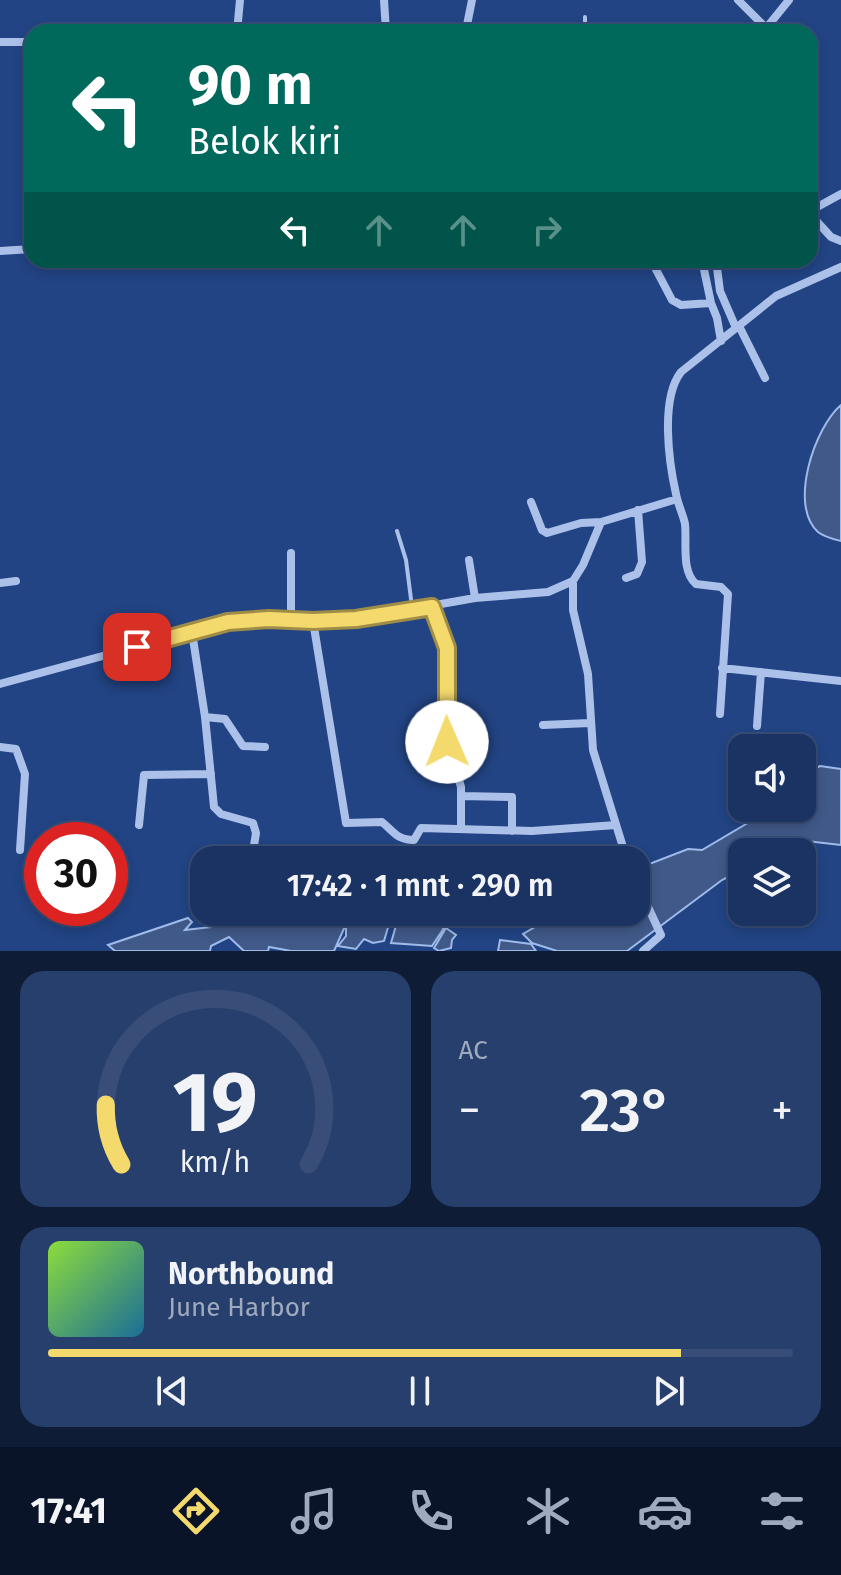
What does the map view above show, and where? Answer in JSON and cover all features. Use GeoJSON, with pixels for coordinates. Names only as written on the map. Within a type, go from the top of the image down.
{"type":"FeatureCollection","features":[{"type":"Feature","properties":{"kind":"street"},"geometry":{"type":"LineString","coordinates":[[238,24],[240,0]]}},
{"type":"Feature","properties":{"kind":"street"},"geometry":{"type":"LineString","coordinates":[[384,0],[386,24]]}},
{"type":"Feature","properties":{"kind":"street"},"geometry":{"type":"LineString","coordinates":[[467,24],[472,0]]}},
{"type":"Feature","properties":{"kind":"street"},"geometry":{"type":"LineString","coordinates":[[738,0],[759,24]]}},
{"type":"Feature","properties":{"kind":"street"},"geometry":{"type":"LineString","coordinates":[[769,24],[789,0]]}},
{"type":"Feature","properties":{"kind":"street"},"geometry":{"type":"LineString","coordinates":[[0,42],[24,42]]}},
{"type":"Feature","properties":{"kind":"street"},"geometry":{"type":"LineString","coordinates":[[818,208],[839,196],[841,208]]}},
{"type":"Feature","properties":{"kind":"street"},"geometry":{"type":"LineString","coordinates":[[818,222],[831,237],[841,241]]}},
{"type":"Feature","properties":{"kind":"street"},"geometry":{"type":"LineString","coordinates":[[0,251],[24,250]]}},
{"type":"Feature","properties":{"kind":"street"},"geometry":{"type":"LineString","coordinates":[[720,714],[728,594],[721,587],[696,584],[689,576],[684,517],[677,499],[669,451],[673,386],[681,372],[785,290],[841,267]]}},
{"type":"Feature","properties":{"kind":"street"},"geometry":{"type":"LineString","coordinates":[[655,268],[672,300],[681,305],[711,303]]}},
{"type":"Feature","properties":{"kind":"street"},"geometry":{"type":"LineString","coordinates":[[704,268],[721,341]]}},
{"type":"Feature","properties":{"kind":"street"},"geometry":{"type":"LineString","coordinates":[[717,268],[720,291],[765,378]]}},
{"type":"Feature","properties":{"kind":"street"},"geometry":{"type":"LineString","coordinates":[[531,502],[542,530],[547,533],[581,523],[601,522],[677,499]]}},
{"type":"Feature","properties":{"kind":"street"},"geometry":{"type":"LineString","coordinates":[[626,578],[641,570],[638,510]]}},
{"type":"Feature","properties":{"kind":"street"},"geometry":{"type":"LineString","coordinates":[[601,522],[573,581],[573,610],[588,674],[593,750],[623,846]]}},
{"type":"Feature","properties":{"kind":"street"},"geometry":{"type":"LineString","coordinates":[[291,553],[291,619]]}},
{"type":"Feature","properties":{"kind":"street"},"geometry":{"type":"LineString","coordinates":[[469,560],[475,598]]}},
{"type":"Feature","properties":{"kind":"street"},"geometry":{"type":"LineString","coordinates":[[0,583],[16,581]]}},
{"type":"Feature","properties":{"kind":"street"},"geometry":{"type":"LineString","coordinates":[[0,684],[228,622],[356,619],[475,598],[548,592],[573,581]]}},
{"type":"Feature","properties":{"kind":"street"},"geometry":{"type":"LineString","coordinates":[[432,607],[446,642],[447,742],[459,779],[461,829]]}},
{"type":"Feature","properties":{"kind":"street"},"geometry":{"type":"LineString","coordinates":[[313,621],[346,823],[382,822],[402,840],[414,840],[421,828],[512,831],[616,825]]}},
{"type":"Feature","properties":{"kind":"street"},"geometry":{"type":"LineString","coordinates":[[192,632],[205,717],[213,803],[217,812],[248,820],[255,827],[253,846]]}},
{"type":"Feature","properties":{"kind":"street"},"geometry":{"type":"LineString","coordinates":[[722,668],[841,681]]}},
{"type":"Feature","properties":{"kind":"street"},"geometry":{"type":"LineString","coordinates":[[757,726],[761,672]]}},
{"type":"Feature","properties":{"kind":"street"},"geometry":{"type":"LineString","coordinates":[[205,717],[225,719],[243,746],[265,747]]}},
{"type":"Feature","properties":{"kind":"street"},"geometry":{"type":"LineString","coordinates":[[543,725],[590,723]]}},
{"type":"Feature","properties":{"kind":"street"},"geometry":{"type":"LineString","coordinates":[[0,747],[16,749],[25,769],[20,850]]}},
{"type":"Feature","properties":{"kind":"street"},"geometry":{"type":"LineString","coordinates":[[139,825],[144,775],[211,774]]}},
{"type":"Feature","properties":{"kind":"street"},"geometry":{"type":"LineString","coordinates":[[461,796],[512,797],[512,831]]}},
{"type":"Feature","properties":{"kind":"street"},"geometry":{"type":"LineString","coordinates":[[643,951],[660,938],[650,912]]}},
{"type":"Feature","properties":{"kind":"lane"},"geometry":{"type":"LineString","coordinates":[[585,17],[585,24]]}},
{"type":"Feature","properties":{"kind":"lane"},"geometry":{"type":"LineString","coordinates":[[397,531],[406,560],[413,610]]}},
{"type":"Feature","properties":{"kind":"water"},"geometry":{"type":"Polygon","coordinates":[[[841,405],[841,541],[820,534],[809,520],[805,486],[808,467],[822,430],[841,405]]]}},
{"type":"Feature","properties":{"kind":"water"},"geometry":{"type":"Polygon","coordinates":[[[816,768],[841,769],[841,845],[816,842],[816,838],[728,838],[728,877],[627,951],[557,951],[532,943],[523,934],[537,926],[650,926],[650,863],[688,849],[702,850],[749,822],[816,822],[816,768]]]}},
{"type":"Feature","properties":{"kind":"water"},"geometry":{"type":"Polygon","coordinates":[[[188,918],[190,924],[185,930],[220,926],[345,926],[334,951],[291,951],[269,947],[268,951],[244,951],[229,937],[211,946],[210,951],[115,951],[108,945],[188,918]]]}},
{"type":"Feature","properties":{"kind":"water"},"geometry":{"type":"Polygon","coordinates":[[[346,926],[388,926],[384,941],[373,943],[364,939],[356,949],[338,946],[346,936],[346,926]]]}},
{"type":"Feature","properties":{"kind":"water"},"geometry":{"type":"Polygon","coordinates":[[[396,926],[444,928],[432,946],[391,943],[396,926]]]}},
{"type":"Feature","properties":{"kind":"water"},"geometry":{"type":"Polygon","coordinates":[[[446,928],[456,935],[451,948],[439,951],[434,948],[446,928]]]}},
{"type":"Feature","properties":{"kind":"water"},"geometry":{"type":"Polygon","coordinates":[[[500,940],[531,944],[536,951],[498,951],[500,940]]]}},
{"type":"Feature","properties":{"kind":"route"},"geometry":{"type":"LineString","coordinates":[[137,647],[228,622],[356,619],[432,607],[447,648],[447,742]]}}]}
